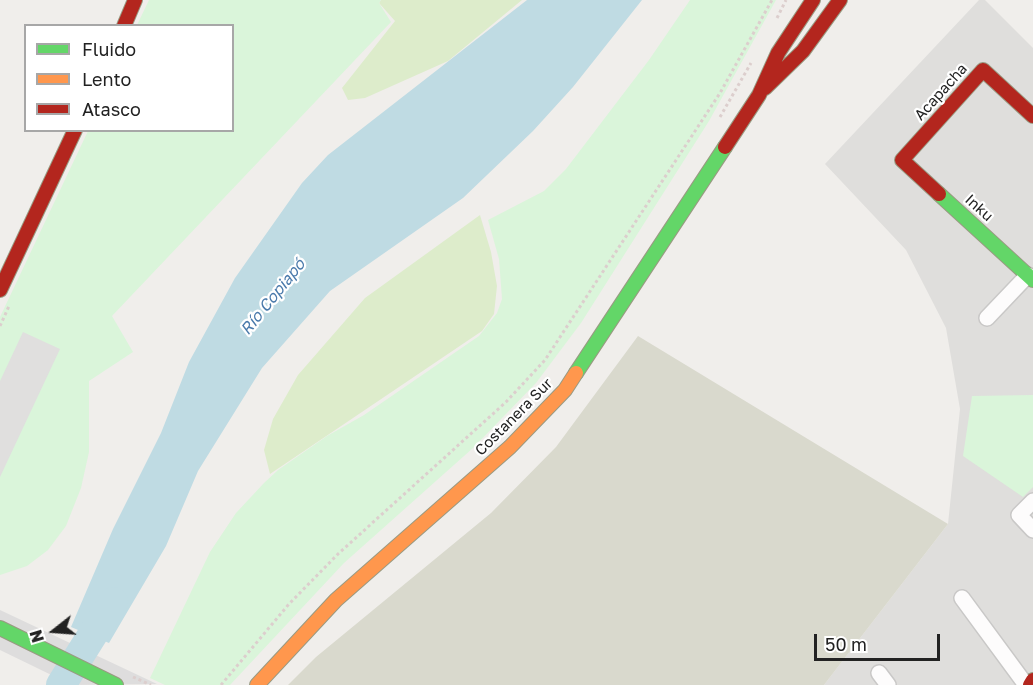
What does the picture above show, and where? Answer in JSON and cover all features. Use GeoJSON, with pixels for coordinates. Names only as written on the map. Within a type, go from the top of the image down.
{"type":"FeatureCollection","features":[{"type":"Feature","properties":{"kind":"street"},"geometry":{"type":"LineString","coordinates":[[125,24],[135,0]]}},
{"type":"Feature","properties":{"kind":"street"},"geometry":{"type":"LineString","coordinates":[[796,22],[805,0]]}},
{"type":"Feature","properties":{"kind":"street","name":"Costanera Sur"},"geometry":{"type":"LineString","coordinates":[[257,685],[336,600],[510,447],[565,390],[759,95],[778,53],[796,22],[813,0]]}},
{"type":"Feature","properties":{"kind":"street"},"geometry":{"type":"LineString","coordinates":[[808,45],[830,0]]}},
{"type":"Feature","properties":{"kind":"street","name":"Costanera Sur"},"geometry":{"type":"LineString","coordinates":[[759,95],[808,45],[840,0]]}},
{"type":"Feature","properties":{"kind":"street","name":"Acapacha"},"geometry":{"type":"LineString","coordinates":[[902,160],[983,70],[1033,116]]}},
{"type":"Feature","properties":{"kind":"street"},"geometry":{"type":"LineString","coordinates":[[0,290],[74,132]]}},
{"type":"Feature","properties":{"kind":"street","name":"Inku"},"geometry":{"type":"LineString","coordinates":[[902,160],[1030,277]]}},
{"type":"Feature","properties":{"kind":"street"},"geometry":{"type":"LineString","coordinates":[[987,318],[1030,277]]}},
{"type":"Feature","properties":{"kind":"street"},"geometry":{"type":"LineString","coordinates":[[1033,501],[1019,515],[1033,530]]}},
{"type":"Feature","properties":{"kind":"street"},"geometry":{"type":"LineString","coordinates":[[962,598],[1028,685],[1033,680]]}},
{"type":"Feature","properties":{"kind":"street"},"geometry":{"type":"LineString","coordinates":[[0,628],[116,685]]}},
{"type":"Feature","properties":{"kind":"path"},"geometry":{"type":"LineString","coordinates":[[221,685],[289,604],[330,562],[506,402],[545,360],[720,93],[772,0]]}},
{"type":"Feature","properties":{"kind":"path"},"geometry":{"type":"LineString","coordinates":[[776,19],[786,0]]}},
{"type":"Feature","properties":{"kind":"path"},"geometry":{"type":"LineString","coordinates":[[716,123],[753,59]]}},
{"type":"Feature","properties":{"kind":"shaded area"},"geometry":{"type":"Polygon","coordinates":[[[979,0],[985,0],[1033,48],[1033,685],[824,685],[948,524],[960,409],[946,328],[906,250],[825,164],[979,0]]]}},
{"type":"Feature","properties":{"kind":"shaded area"},"geometry":{"type":"Polygon","coordinates":[[[23,332],[60,349],[0,477],[0,381],[23,332]]]}},
{"type":"Feature","properties":{"kind":"shaded area"},"geometry":{"type":"Polygon","coordinates":[[[638,336],[948,524],[824,685],[288,685],[316,657],[491,513],[556,447],[638,336]]]}},
{"type":"Feature","properties":{"kind":"green space"},"geometry":{"type":"Polygon","coordinates":[[[149,0],[381,0],[379,3],[391,22],[112,316],[133,352],[89,381],[89,452],[81,488],[66,526],[48,550],[27,566],[0,575],[0,317],[88,132],[234,132],[234,24],[137,24],[149,0]]]}},
{"type":"Feature","properties":{"kind":"green space"},"geometry":{"type":"Polygon","coordinates":[[[381,0],[522,0],[448,61],[365,98],[348,100],[342,88],[395,21],[379,3],[381,0]]]}},
{"type":"Feature","properties":{"kind":"green space"},"geometry":{"type":"Polygon","coordinates":[[[690,0],[776,0],[709,121],[581,323],[536,383],[473,448],[344,563],[230,685],[165,685],[150,678],[210,552],[236,513],[264,483],[278,470],[327,436],[364,415],[479,336],[497,313],[502,299],[499,259],[488,220],[544,191],[566,169],[649,60],[690,0]]]}},
{"type":"Feature","properties":{"kind":"green space"},"geometry":{"type":"Polygon","coordinates":[[[480,215],[491,252],[497,286],[494,314],[482,331],[270,474],[264,450],[273,419],[298,375],[365,298],[480,215]]]}},
{"type":"Feature","properties":{"kind":"green space"},"geometry":{"type":"Polygon","coordinates":[[[1033,395],[1033,487],[1023,497],[963,456],[972,396],[1033,395]]]}},
{"type":"Feature","properties":{"kind":"water"},"geometry":{"type":"Polygon","coordinates":[[[527,0],[642,0],[573,87],[533,131],[463,198],[330,291],[262,368],[198,471],[166,546],[109,643],[71,627],[113,529],[161,433],[189,362],[235,278],[302,183],[328,155],[527,0]]]}},
{"type":"Feature","properties":{"kind":"pier"},"geometry":{"type":"Polygon","coordinates":[[[0,610],[157,684],[72,685],[0,650],[0,610]]]}},
{"type":"Feature","properties":{"kind":"waterway","name":"Río Copiapó"},"geometry":{"type":"LineString","coordinates":[[61,685],[113,602]]}},
{"type":"Feature","properties":{"kind":"traffic: fast"},"geometry":{"type":"LineString","coordinates":[[576,373],[725,147]]}},
{"type":"Feature","properties":{"kind":"traffic: fast"},"geometry":{"type":"LineString","coordinates":[[939,194],[1033,280]]}},
{"type":"Feature","properties":{"kind":"traffic: fast"},"geometry":{"type":"LineString","coordinates":[[0,628],[116,685]]}},
{"type":"Feature","properties":{"kind":"traffic: slow"},"geometry":{"type":"LineString","coordinates":[[257,685],[336,600],[510,447],[565,390],[576,373]]}},
{"type":"Feature","properties":{"kind":"traffic: jam"},"geometry":{"type":"LineString","coordinates":[[125,24],[135,0]]}},
{"type":"Feature","properties":{"kind":"traffic: jam"},"geometry":{"type":"LineString","coordinates":[[725,147],[759,95],[778,53],[813,0]]}},
{"type":"Feature","properties":{"kind":"traffic: jam"},"geometry":{"type":"LineString","coordinates":[[765,88],[803,51],[840,0]]}},
{"type":"Feature","properties":{"kind":"traffic: jam"},"geometry":{"type":"LineString","coordinates":[[939,194],[902,160],[983,70],[1033,116]]}},
{"type":"Feature","properties":{"kind":"traffic: jam"},"geometry":{"type":"LineString","coordinates":[[0,290],[74,132]]}},
{"type":"Feature","properties":{"kind":"traffic: jam"},"geometry":{"type":"LineString","coordinates":[[1030,685],[1033,680]]}}]}
